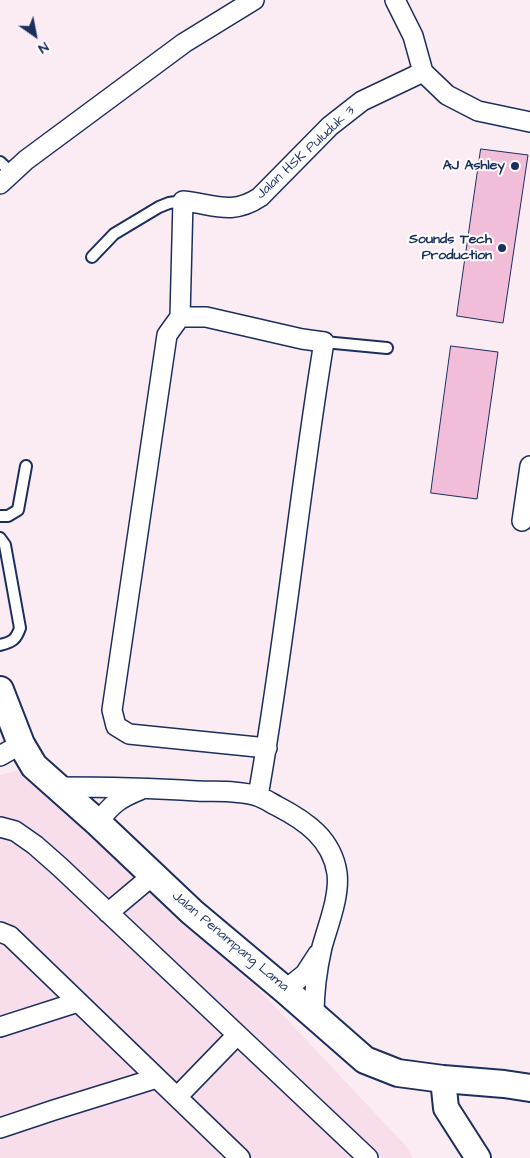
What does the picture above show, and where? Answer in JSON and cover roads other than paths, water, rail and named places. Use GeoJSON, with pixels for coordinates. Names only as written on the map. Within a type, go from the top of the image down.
{"type":"FeatureCollection","features":[{"type":"Feature","properties":{"kind":"main road","name":"Jalan Penampang Lama"},"geometry":{"type":"LineString","coordinates":[[0,690],[10,750],[34,766],[98,823],[192,912],[314,1014],[365,1060],[398,1073],[443,1080],[504,1084],[530,1088]]}},
{"type":"Feature","properties":{"kind":"street"},"geometry":{"type":"LineString","coordinates":[[4,173],[26,160],[184,43],[254,0]]}},
{"type":"Feature","properties":{"kind":"street"},"geometry":{"type":"LineString","coordinates":[[395,0],[413,36],[423,72],[447,95],[478,111],[530,122]]}},
{"type":"Feature","properties":{"kind":"street","name":"Jalan HSK Puluduk 3"},"geometry":{"type":"LineString","coordinates":[[183,201],[220,208],[248,205],[260,197],[330,126],[362,101],[423,72]]}},
{"type":"Feature","properties":{"kind":"street"},"geometry":{"type":"LineString","coordinates":[[183,201],[180,317],[167,335],[112,710],[116,726],[129,734],[267,748]]}},
{"type":"Feature","properties":{"kind":"street"},"geometry":{"type":"LineString","coordinates":[[180,317],[206,317],[302,339],[324,342],[299,505],[267,748],[258,796]]}},
{"type":"Feature","properties":{"kind":"street"},"geometry":{"type":"LineString","coordinates":[[522,520],[530,466]]}},
{"type":"Feature","properties":{"kind":"street"},"geometry":{"type":"LineString","coordinates":[[57,787],[146,787],[258,796],[320,834],[332,853],[337,875],[335,903],[322,949],[314,998],[314,1014]]}},
{"type":"Feature","properties":{"kind":"street"},"geometry":{"type":"LineString","coordinates":[[98,823],[107,809],[120,798],[146,787]]}},
{"type":"Feature","properties":{"kind":"street"},"geometry":{"type":"LineString","coordinates":[[0,827],[16,831],[35,845],[368,1158]]}},
{"type":"Feature","properties":{"kind":"street"},"geometry":{"type":"LineString","coordinates":[[108,912],[152,876]]}},
{"type":"Feature","properties":{"kind":"street"},"geometry":{"type":"LineString","coordinates":[[0,932],[10,936],[177,1097],[231,1155]]}},
{"type":"Feature","properties":{"kind":"street"},"geometry":{"type":"LineString","coordinates":[[285,990],[305,974],[322,949]]}},
{"type":"Feature","properties":{"kind":"street"},"geometry":{"type":"LineString","coordinates":[[0,1027],[78,1002]]}},
{"type":"Feature","properties":{"kind":"street"},"geometry":{"type":"LineString","coordinates":[[177,1097],[237,1035]]}},
{"type":"Feature","properties":{"kind":"street"},"geometry":{"type":"LineString","coordinates":[[0,1128],[157,1078]]}},
{"type":"Feature","properties":{"kind":"street"},"geometry":{"type":"LineString","coordinates":[[443,1080],[446,1108],[478,1158]]}},
{"type":"Feature","properties":{"kind":"lane"},"geometry":{"type":"LineString","coordinates":[[92,257],[114,234],[159,207],[183,201]]}},
{"type":"Feature","properties":{"kind":"lane"},"geometry":{"type":"LineString","coordinates":[[324,342],[387,348]]}},
{"type":"Feature","properties":{"kind":"lane"},"geometry":{"type":"LineString","coordinates":[[0,516],[8,516],[18,510],[26,466]]}},
{"type":"Feature","properties":{"kind":"lane"},"geometry":{"type":"LineString","coordinates":[[0,538],[5,545],[20,628],[17,637],[12,642],[0,645]]}},
{"type":"Feature","properties":{"kind":"place","name":"AJ Ashley"},"geometry":{"type":"Point","coordinates":[515,166]}},
{"type":"Feature","properties":{"kind":"place","name":"Sounds Tech Production"},"geometry":{"type":"Point","coordinates":[502,248]}}]}
